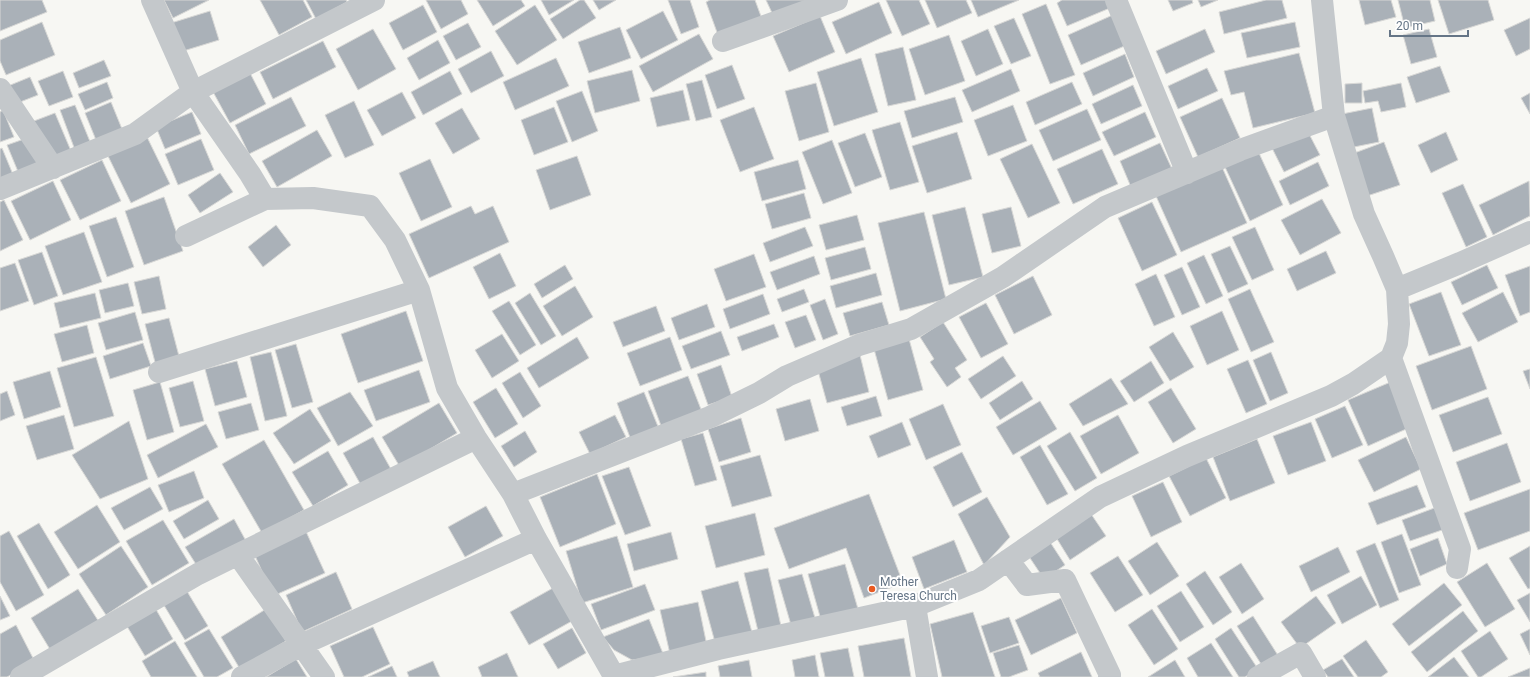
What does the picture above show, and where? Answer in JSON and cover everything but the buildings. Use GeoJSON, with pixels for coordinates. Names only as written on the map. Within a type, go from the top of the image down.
{"type":"FeatureCollection","features":[{"type":"Feature","properties":{"kind":"street"},"geometry":{"type":"LineString","coordinates":[[152,0],[193,92],[250,174],[265,199]]}},
{"type":"Feature","properties":{"kind":"street"},"geometry":{"type":"LineString","coordinates":[[0,189],[135,134],[193,92],[374,0]]}},
{"type":"Feature","properties":{"kind":"street"},"geometry":{"type":"LineString","coordinates":[[722,41],[837,0]]}},
{"type":"Feature","properties":{"kind":"street"},"geometry":{"type":"LineString","coordinates":[[1116,0],[1187,173]]}},
{"type":"Feature","properties":{"kind":"street"},"geometry":{"type":"LineString","coordinates":[[186,236],[265,199],[313,198],[370,206],[395,240],[419,290],[447,388],[476,438],[513,494],[536,539],[612,676],[718,649],[915,606],[979,580],[1100,497],[1187,456],[1331,396],[1391,358],[1397,343],[1399,324],[1397,289],[1384,256],[1364,214],[1334,116],[1322,0]]}},
{"type":"Feature","properties":{"kind":"street"},"geometry":{"type":"LineString","coordinates":[[0,89],[53,168]]}},
{"type":"Feature","properties":{"kind":"street"},"geometry":{"type":"LineString","coordinates":[[513,494],[710,417],[759,393],[787,376],[859,346],[910,329],[1003,277],[1105,207],[1240,150],[1334,116]]}},
{"type":"Feature","properties":{"kind":"street"},"geometry":{"type":"LineString","coordinates":[[1397,289],[1530,232]]}},
{"type":"Feature","properties":{"kind":"street"},"geometry":{"type":"LineString","coordinates":[[159,372],[419,290]]}},
{"type":"Feature","properties":{"kind":"street"},"geometry":{"type":"LineString","coordinates":[[1391,358],[1460,549],[1457,568]]}},
{"type":"Feature","properties":{"kind":"street"},"geometry":{"type":"LineString","coordinates":[[21,677],[198,574],[476,438]]}},
{"type":"Feature","properties":{"kind":"street"},"geometry":{"type":"LineString","coordinates":[[242,677],[301,645],[536,539]]}},
{"type":"Feature","properties":{"kind":"street"},"geometry":{"type":"LineString","coordinates":[[238,555],[324,677]]}},
{"type":"Feature","properties":{"kind":"street"},"geometry":{"type":"LineString","coordinates":[[1008,560],[1027,585],[1065,580],[1110,675],[1109,677]]}},
{"type":"Feature","properties":{"kind":"street"},"geometry":{"type":"LineString","coordinates":[[915,606],[927,677]]}},
{"type":"Feature","properties":{"kind":"street"},"geometry":{"type":"LineString","coordinates":[[1258,677],[1301,653],[1315,677]]}},
{"type":"Feature","properties":{"kind":"place","name":"Mother Teresa Church"},"geometry":{"type":"Point","coordinates":[872,589]}}]}
